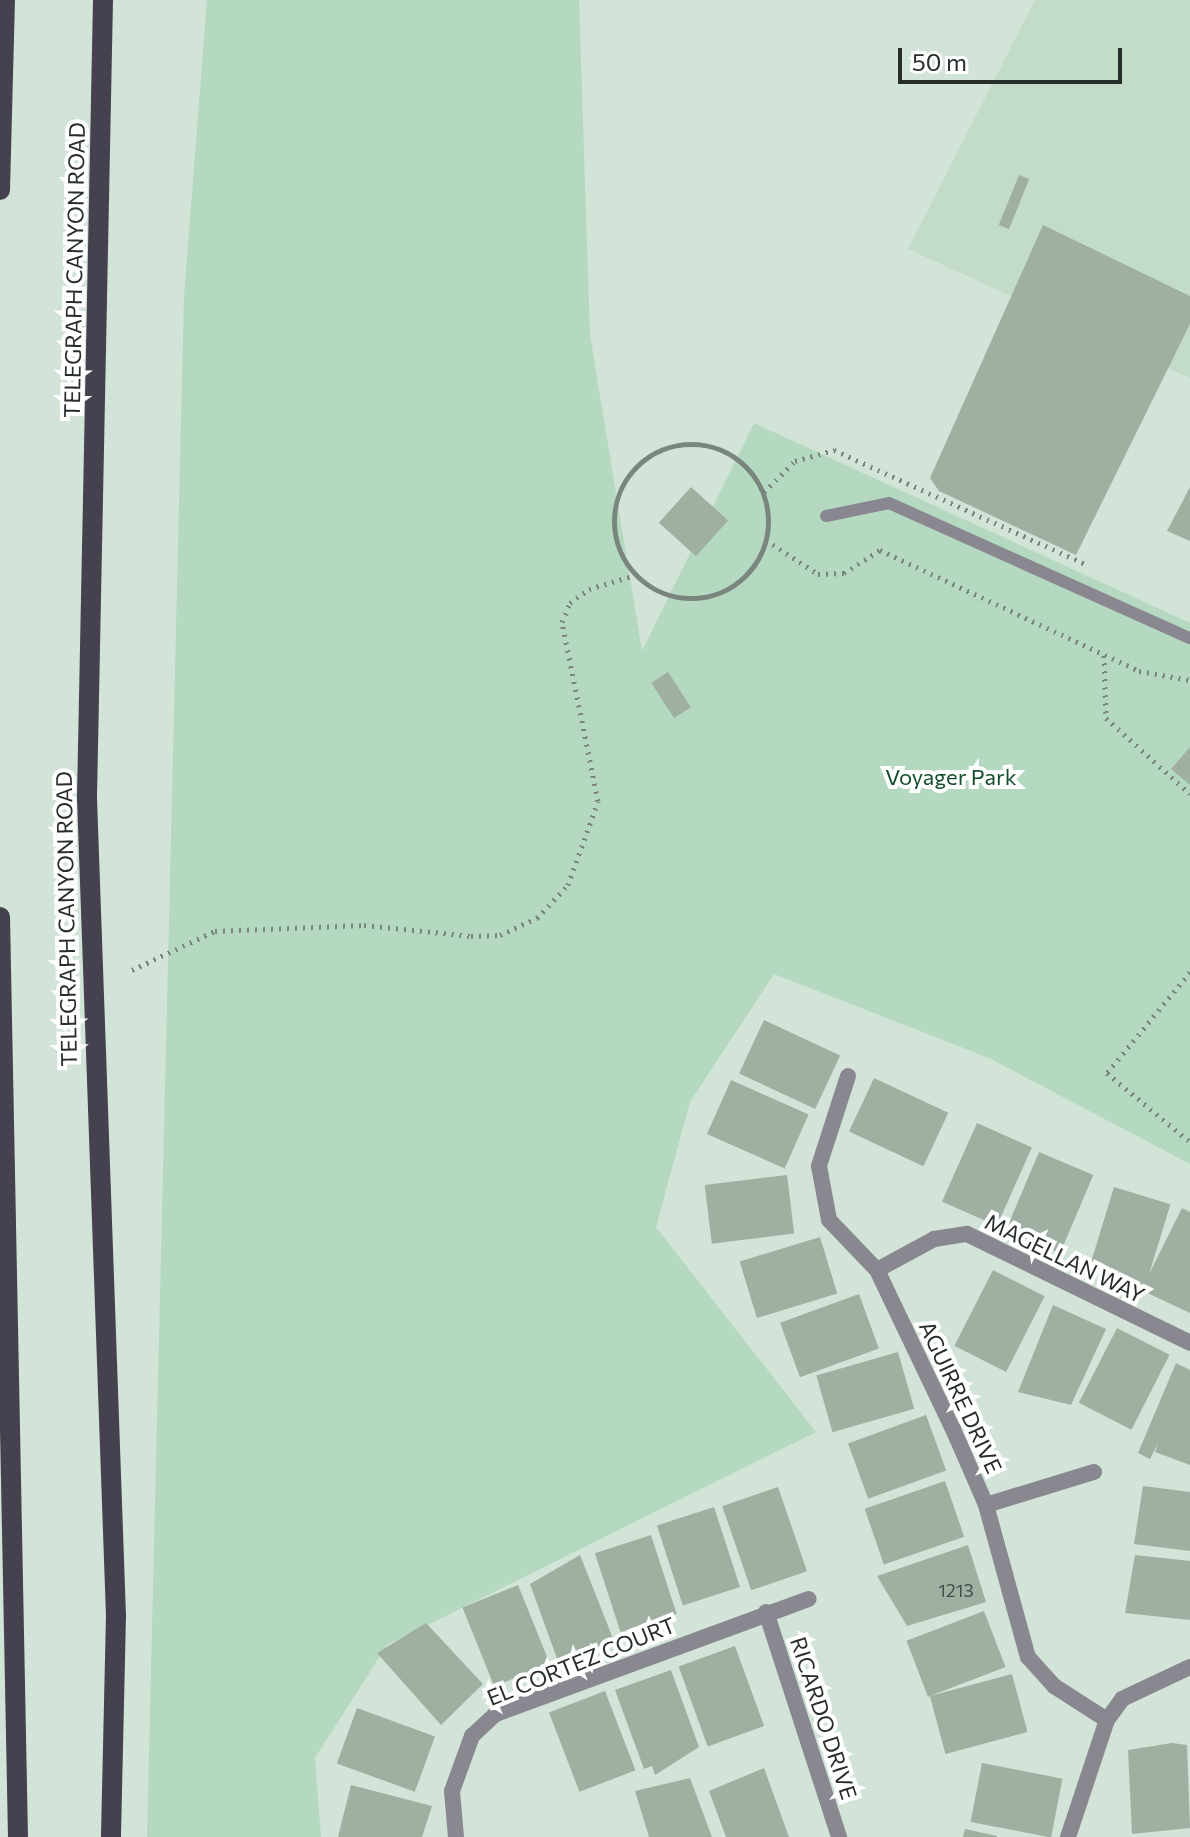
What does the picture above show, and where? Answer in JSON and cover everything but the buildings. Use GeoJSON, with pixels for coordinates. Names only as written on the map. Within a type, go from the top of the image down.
{"type":"FeatureCollection","features":[{"type":"Feature","properties":{"kind":"main road"},"geometry":{"type":"LineString","coordinates":[[0,190],[5,0]]}},
{"type":"Feature","properties":{"kind":"main road","name":"TELEGRAPH CANYON ROAD"},"geometry":{"type":"LineString","coordinates":[[103,0],[87,798],[116,1615],[111,1837]]}},
{"type":"Feature","properties":{"kind":"main road"},"geometry":{"type":"LineString","coordinates":[[0,917],[18,1837]]}},
{"type":"Feature","properties":{"kind":"street","name":"AGUIRRE DRIVE"},"geometry":{"type":"LineString","coordinates":[[848,1076],[819,1166],[829,1220],[877,1270],[986,1505],[1028,1657],[1054,1686],[1107,1720]]}},
{"type":"Feature","properties":{"kind":"street","name":"MAGELLAN WAY"},"geometry":{"type":"LineString","coordinates":[[877,1270],[934,1239],[967,1234],[1190,1343]]}},
{"type":"Feature","properties":{"kind":"street"},"geometry":{"type":"LineString","coordinates":[[986,1505],[1094,1472]]}},
{"type":"Feature","properties":{"kind":"street","name":"EL CORTEZ COURT"},"geometry":{"type":"LineString","coordinates":[[456,1837],[452,1791],[472,1736],[496,1714],[766,1612],[809,1599]]}},
{"type":"Feature","properties":{"kind":"street","name":"RICARDO DRIVE"},"geometry":{"type":"LineString","coordinates":[[766,1612],[839,1837]]}},
{"type":"Feature","properties":{"kind":"street"},"geometry":{"type":"LineString","coordinates":[[1068,1837],[1107,1720],[1122,1699],[1190,1667]]}},
{"type":"Feature","properties":{"kind":"lane"},"geometry":{"type":"LineString","coordinates":[[826,516],[889,503],[1190,638]]}},
{"type":"Feature","properties":{"kind":"path"},"geometry":{"type":"LineString","coordinates":[[709,445],[751,470],[764,492],[766,540],[757,562],[722,593],[675,597],[635,575],[614,530],[615,506],[631,473],[660,449],[709,445]]}},
{"type":"Feature","properties":{"kind":"path"},"geometry":{"type":"LineString","coordinates":[[766,540],[818,574],[844,573],[880,550],[1104,655],[1190,680]]}},
{"type":"Feature","properties":{"kind":"path"},"geometry":{"type":"LineString","coordinates":[[132,970],[215,931],[364,925],[471,936],[500,935],[537,918],[568,885],[598,801],[562,622],[570,603],[589,589],[635,575]]}},
{"type":"Feature","properties":{"kind":"path"},"geometry":{"type":"LineString","coordinates":[[1104,655],[1106,718],[1190,794]]}},
{"type":"Feature","properties":{"kind":"path"},"geometry":{"type":"LineString","coordinates":[[1190,972],[1107,1073],[1190,1142]]}},
{"type":"Feature","properties":{"kind":"shaded area"},"geometry":{"type":"Polygon","coordinates":[[[1035,0],[1190,0],[1190,378],[908,249],[1035,0]]]}},
{"type":"Feature","properties":{"kind":"green space","name":"Voyager Park"},"geometry":{"type":"Polygon","coordinates":[[[207,0],[579,0],[590,335],[642,651],[754,423],[1190,623],[1190,1164],[989,1058],[774,974],[690,1102],[656,1227],[816,1432],[387,1645],[315,1758],[321,1837],[147,1837],[184,297],[207,0]]]}}]}
